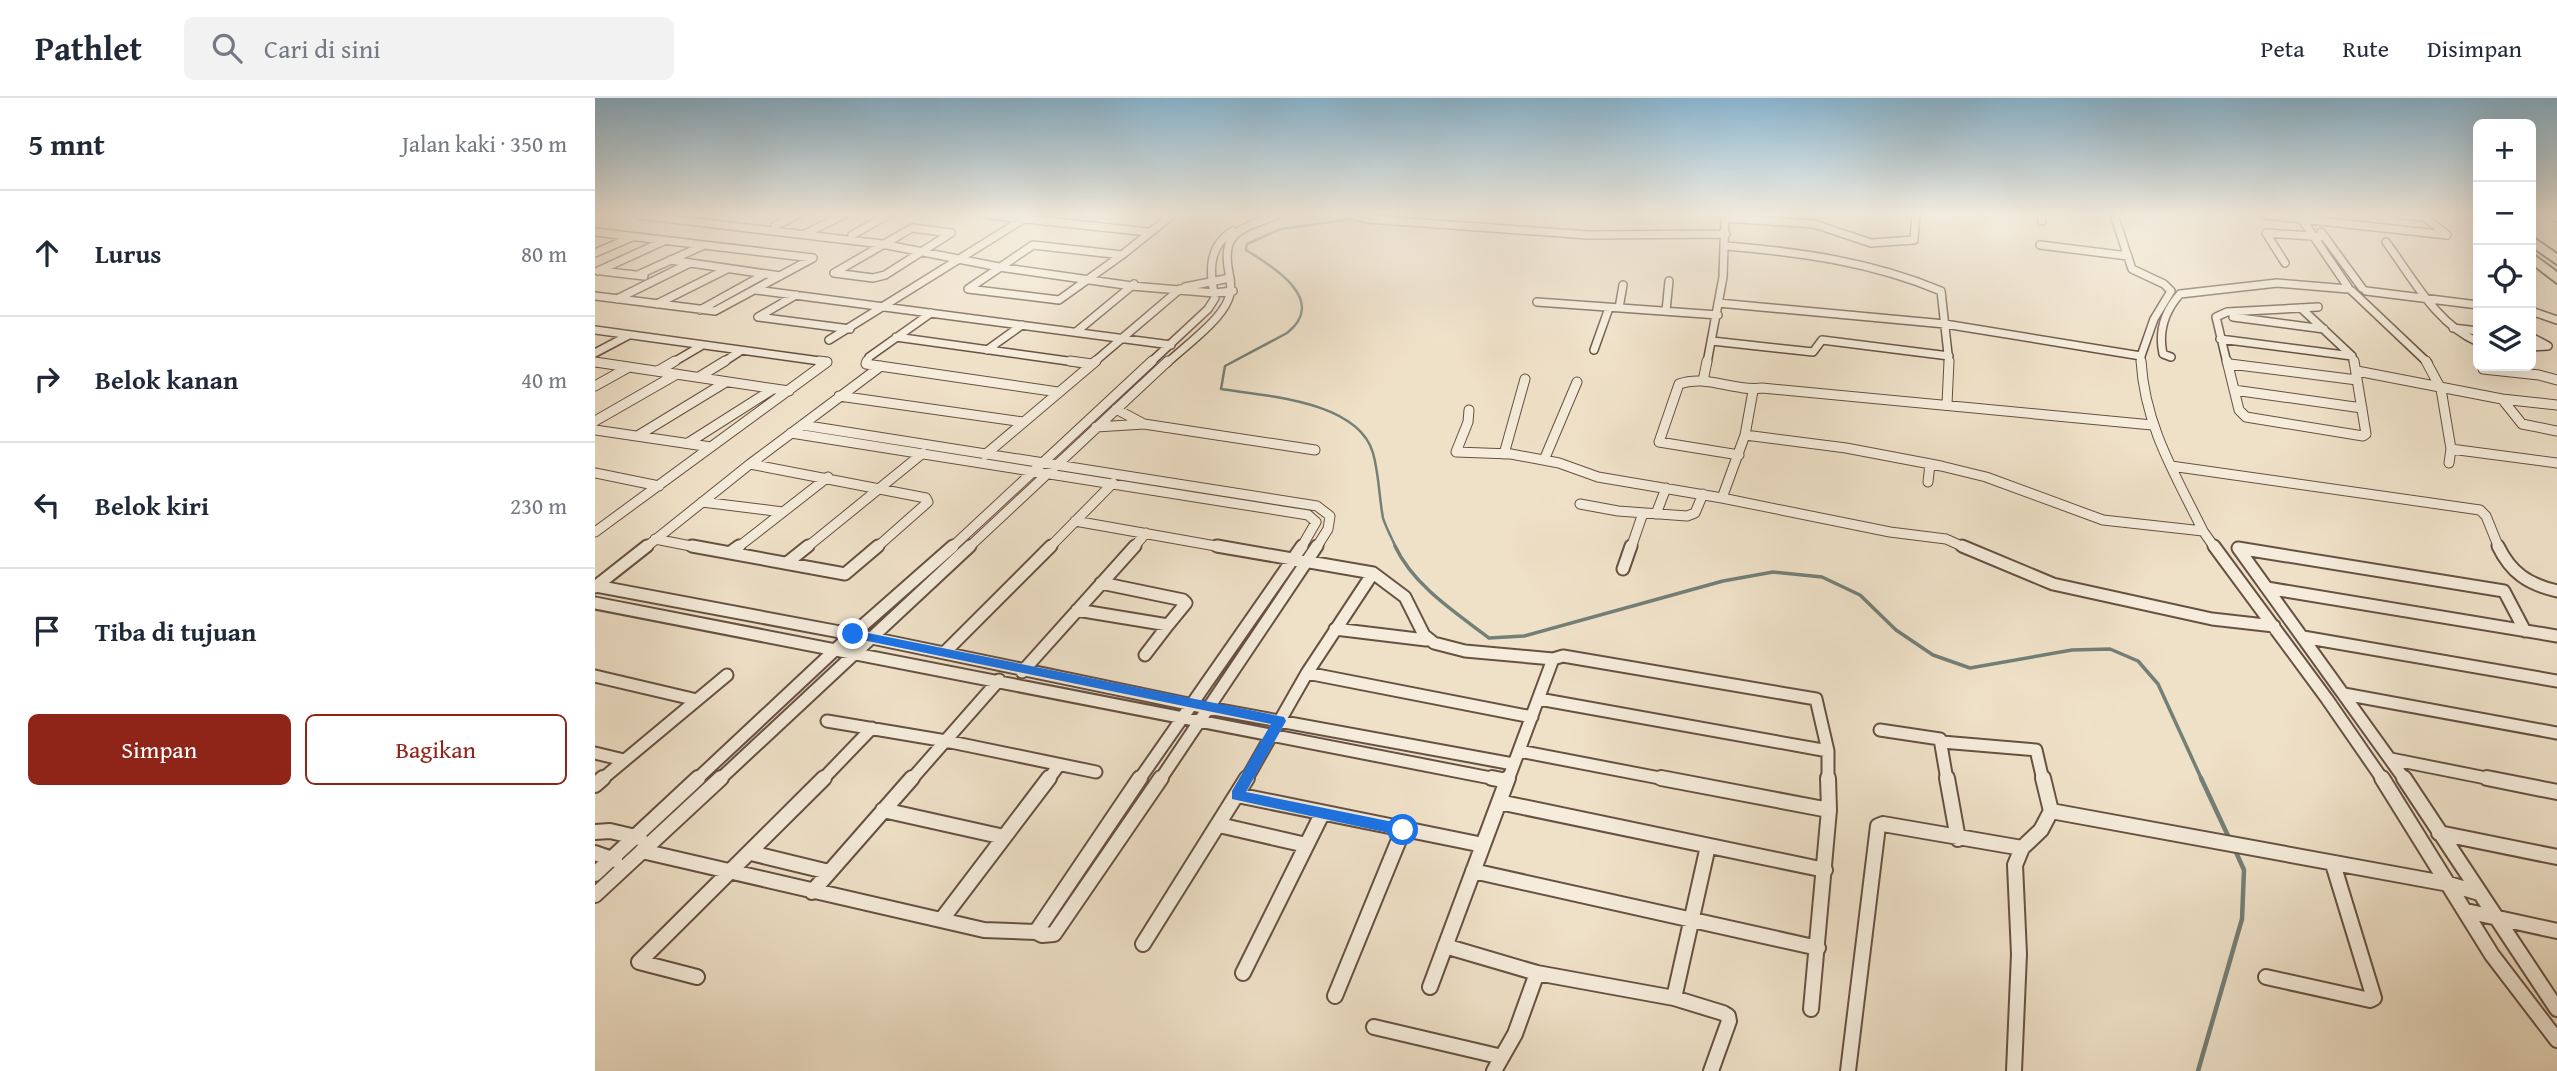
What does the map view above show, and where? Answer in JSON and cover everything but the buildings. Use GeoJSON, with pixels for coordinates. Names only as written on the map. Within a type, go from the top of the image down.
{"type":"FeatureCollection","features":[{"type":"Feature","properties":{"kind":"highway"},"geometry":{"type":"LineString","coordinates":[[2536,261],[2557,279]]}},
{"type":"Feature","properties":{"kind":"street"},"geometry":{"type":"LineString","coordinates":[[597,270],[619,260]]}},
{"type":"Feature","properties":{"kind":"street"},"geometry":{"type":"LineString","coordinates":[[638,275],[669,260]]}},
{"type":"Feature","properties":{"kind":"street"},"geometry":{"type":"LineString","coordinates":[[673,260],[780,276]]}},
{"type":"Feature","properties":{"kind":"street"},"geometry":{"type":"LineString","coordinates":[[595,296],[707,312],[722,308],[807,260]]}},
{"type":"Feature","properties":{"kind":"street"},"geometry":{"type":"LineString","coordinates":[[855,260],[834,273],[879,277],[905,260]]}},
{"type":"Feature","properties":{"kind":"street"},"geometry":{"type":"LineString","coordinates":[[829,340],[961,260]]}},
{"type":"Feature","properties":{"kind":"street"},"geometry":{"type":"LineString","coordinates":[[978,260],[1134,284],[1214,293],[1233,291]]}},
{"type":"Feature","properties":{"kind":"street"},"geometry":{"type":"LineString","coordinates":[[1010,260],[968,289],[1054,301],[1063,298],[1115,260]]}},
{"type":"Feature","properties":{"kind":"street"},"geometry":{"type":"LineString","coordinates":[[595,874],[844,642],[1116,409],[1212,306],[1212,260]]}},
{"type":"Feature","properties":{"kind":"street"},"geometry":{"type":"LineString","coordinates":[[595,895],[864,645],[1163,352],[1187,344],[1224,309],[1233,291],[1226,260]]}},
{"type":"Feature","properties":{"kind":"street"},"geometry":{"type":"LineString","coordinates":[[1703,381],[1718,315],[1724,260]]}},
{"type":"Feature","properties":{"kind":"street"},"geometry":{"type":"LineString","coordinates":[[1840,260],[1881,269],[1941,291],[1949,356],[1947,404]]}},
{"type":"Feature","properties":{"kind":"street"},"geometry":{"type":"LineString","coordinates":[[2129,260],[2132,269],[2167,286],[2171,291],[2154,319],[2141,356],[2143,387],[2152,425],[2203,531],[2274,626],[2396,800],[2517,991],[2557,1040]]}},
{"type":"Feature","properties":{"kind":"street"},"geometry":{"type":"LineString","coordinates":[[2328,260],[2349,289]]}},
{"type":"Feature","properties":{"kind":"street"},"geometry":{"type":"LineString","coordinates":[[2341,260],[2363,292],[2430,364],[2440,387],[2451,449],[2449,463]]}},
{"type":"Feature","properties":{"kind":"street"},"geometry":{"type":"LineString","coordinates":[[2400,260],[2453,327],[2473,340]]}},
{"type":"Feature","properties":{"kind":"street"},"geometry":{"type":"LineString","coordinates":[[617,299],[690,263]]}},
{"type":"Feature","properties":{"kind":"street"},"geometry":{"type":"LineString","coordinates":[[657,304],[727,269]]}},
{"type":"Feature","properties":{"kind":"street"},"geometry":{"type":"LineString","coordinates":[[597,270],[659,279]]}},
{"type":"Feature","properties":{"kind":"street"},"geometry":{"type":"LineString","coordinates":[[700,310],[765,274]]}},
{"type":"Feature","properties":{"kind":"street"},"geometry":{"type":"LineString","coordinates":[[985,455],[1180,289],[1230,278]]}},
{"type":"Feature","properties":{"kind":"street"},"geometry":{"type":"LineString","coordinates":[[1666,312],[1669,281]]}},
{"type":"Feature","properties":{"kind":"street"},"geometry":{"type":"LineString","coordinates":[[2171,357],[2163,354],[2161,349],[2163,327],[2169,306],[2180,294],[2277,283],[2473,304]]}},
{"type":"Feature","properties":{"kind":"street"},"geometry":{"type":"LineString","coordinates":[[1076,332],[1134,284]]}},
{"type":"Feature","properties":{"kind":"street"},"geometry":{"type":"LineString","coordinates":[[1619,308],[1623,285]]}},
{"type":"Feature","properties":{"kind":"street"},"geometry":{"type":"LineString","coordinates":[[756,290],[1124,338],[1174,347]]}},
{"type":"Feature","properties":{"kind":"street"},"geometry":{"type":"LineString","coordinates":[[796,295],[758,317],[850,329]]}},
{"type":"Feature","properties":{"kind":"street"},"geometry":{"type":"LineString","coordinates":[[1537,302],[1718,315]]}},
{"type":"Feature","properties":{"kind":"street"},"geometry":{"type":"LineString","coordinates":[[1718,303],[1945,324],[2141,356]]}},
{"type":"Feature","properties":{"kind":"street"},"geometry":{"type":"LineString","coordinates":[[2219,315],[2318,307]]}},
{"type":"Feature","properties":{"kind":"street"},"geometry":{"type":"LineString","coordinates":[[1594,349],[1609,308]]}},
{"type":"Feature","properties":{"kind":"street"},"geometry":{"type":"LineString","coordinates":[[2219,315],[2215,321],[2230,364],[2239,410],[2246,417],[2366,434],[2352,356],[2301,308]]}},
{"type":"Feature","properties":{"kind":"street"},"geometry":{"type":"LineString","coordinates":[[2536,312],[2557,320]]}},
{"type":"Feature","properties":{"kind":"street"},"geometry":{"type":"LineString","coordinates":[[931,313],[896,337],[866,364],[1058,393]]}},
{"type":"Feature","properties":{"kind":"street"},"geometry":{"type":"LineString","coordinates":[[2219,315],[2324,330]]}},
{"type":"Feature","properties":{"kind":"street"},"geometry":{"type":"LineString","coordinates":[[987,350],[1022,325]]}},
{"type":"Feature","properties":{"kind":"street"},"geometry":{"type":"LineString","coordinates":[[2453,327],[2473,330]]}},
{"type":"Feature","properties":{"kind":"street"},"geometry":{"type":"LineString","coordinates":[[595,330],[739,352],[827,362],[659,486],[597,528]]}},
{"type":"Feature","properties":{"kind":"street"},"geometry":{"type":"LineString","coordinates":[[595,353],[629,335]]}},
{"type":"Feature","properties":{"kind":"street"},"geometry":{"type":"LineString","coordinates":[[896,337],[1092,364]]}},
{"type":"Feature","properties":{"kind":"street"},"geometry":{"type":"LineString","coordinates":[[2220,338],[2352,356]]}},
{"type":"Feature","properties":{"kind":"street"},"geometry":{"type":"LineString","coordinates":[[1712,341],[1813,352],[1822,340],[1949,356]]}},
{"type":"Feature","properties":{"kind":"street"},"geometry":{"type":"LineString","coordinates":[[2536,340],[2548,346],[2536,347]]}},
{"type":"Feature","properties":{"kind":"street"},"geometry":{"type":"LineString","coordinates":[[658,371],[701,346]]}},
{"type":"Feature","properties":{"kind":"street"},"geometry":{"type":"LineString","coordinates":[[699,377],[739,352]]}},
{"type":"Feature","properties":{"kind":"street"},"geometry":{"type":"LineString","coordinates":[[2337,354],[2340,377]]}},
{"type":"Feature","properties":{"kind":"street"},"geometry":{"type":"LineString","coordinates":[[595,362],[789,391]]}},
{"type":"Feature","properties":{"kind":"street"},"geometry":{"type":"LineString","coordinates":[[2230,364],[2340,377],[2357,376],[2557,405]]}},
{"type":"Feature","properties":{"kind":"street"},"geometry":{"type":"LineString","coordinates":[[595,587],[750,464],[881,366]]}},
{"type":"Feature","properties":{"kind":"street"},"geometry":{"type":"LineString","coordinates":[[595,386],[629,367]]}},
{"type":"Feature","properties":{"kind":"street"},"geometry":{"type":"LineString","coordinates":[[2501,371],[2546,376],[2557,380]]}},
{"type":"Feature","properties":{"kind":"street"},"geometry":{"type":"LineString","coordinates":[[595,421],[677,374]]}},
{"type":"Feature","properties":{"kind":"street"},"geometry":{"type":"LineString","coordinates":[[1504,454],[1525,379]]}},
{"type":"Feature","properties":{"kind":"street"},"geometry":{"type":"LineString","coordinates":[[1739,455],[1659,442],[1679,384],[1684,381],[1703,381],[1753,391],[1762,388],[1947,404],[2019,415],[2152,425]]}},
{"type":"Feature","properties":{"kind":"street"},"geometry":{"type":"LineString","coordinates":[[639,435],[726,382]]}},
{"type":"Feature","properties":{"kind":"street"},"geometry":{"type":"LineString","coordinates":[[1544,460],[1577,382]]}},
{"type":"Feature","properties":{"kind":"street"},"geometry":{"type":"LineString","coordinates":[[688,443],[773,389]]}},
{"type":"Feature","properties":{"kind":"street"},"geometry":{"type":"LineString","coordinates":[[2234,390],[2362,408]]}},
{"type":"Feature","properties":{"kind":"street"},"geometry":{"type":"LineString","coordinates":[[1722,498],[1745,435],[1753,391]]}},
{"type":"Feature","properties":{"kind":"street"},"geometry":{"type":"LineString","coordinates":[[839,396],[1023,422]]}},
{"type":"Feature","properties":{"kind":"street"},"geometry":{"type":"LineString","coordinates":[[2502,399],[2522,424],[2557,430]]}},
{"type":"Feature","properties":{"kind":"street"},"geometry":{"type":"LineString","coordinates":[[1116,409],[1144,424]]}},
{"type":"Feature","properties":{"kind":"street"},"geometry":{"type":"LineString","coordinates":[[1469,410],[1468,422],[1456,452],[1504,454],[1544,460],[1598,477],[1946,539],[2053,584],[2212,619],[2274,626]]}},
{"type":"Feature","properties":{"kind":"street"},"geometry":{"type":"LineString","coordinates":[[1096,427],[1144,424],[1315,450]]}},
{"type":"Feature","properties":{"kind":"street"},"geometry":{"type":"LineString","coordinates":[[642,851],[984,930],[1036,932],[1048,936],[1054,934],[1193,712],[1301,559],[1316,522],[1308,515],[1113,483],[985,455],[801,425]]}},
{"type":"Feature","properties":{"kind":"street"},"geometry":{"type":"LineString","coordinates":[[595,430],[711,447]]}},
{"type":"Feature","properties":{"kind":"street"},"geometry":{"type":"LineString","coordinates":[[791,433],[921,454],[1317,506],[1330,516],[1328,528],[1301,559],[1036,932]]}},
{"type":"Feature","properties":{"kind":"street"},"geometry":{"type":"LineString","coordinates":[[1745,435],[1846,448],[1986,477],[2103,520],[2203,531]]}},
{"type":"Feature","properties":{"kind":"street"},"geometry":{"type":"LineString","coordinates":[[788,562],[931,446]]}},
{"type":"Feature","properties":{"kind":"street"},"geometry":{"type":"LineString","coordinates":[[2451,449],[2557,463]]}},
{"type":"Feature","properties":{"kind":"street"},"geometry":{"type":"LineString","coordinates":[[655,539],[733,551],[845,574],[929,502],[926,498],[880,488],[750,464]]}},
{"type":"Feature","properties":{"kind":"street"},"geometry":{"type":"LineString","coordinates":[[1929,482],[1930,464]]}},
{"type":"Feature","properties":{"kind":"street"},"geometry":{"type":"LineString","coordinates":[[2171,466],[2480,510],[2486,516],[2512,572],[2535,586],[2557,591]]}},
{"type":"Feature","properties":{"kind":"street"},"geometry":{"type":"LineString","coordinates":[[595,473],[659,486]]}},
{"type":"Feature","properties":{"kind":"street"},"geometry":{"type":"LineString","coordinates":[[733,551],[828,477]]}},
{"type":"Feature","properties":{"kind":"street"},"geometry":{"type":"LineString","coordinates":[[944,653],[1113,483]]}},
{"type":"Feature","properties":{"kind":"street"},"geometry":{"type":"LineString","coordinates":[[1656,514],[1666,488]]}},
{"type":"Feature","properties":{"kind":"street"},"geometry":{"type":"LineString","coordinates":[[1580,504],[1643,513],[1692,515],[1703,494]]}},
{"type":"Feature","properties":{"kind":"street"},"geometry":{"type":"LineString","coordinates":[[702,502],[783,512]]}},
{"type":"Feature","properties":{"kind":"street"},"geometry":{"type":"LineString","coordinates":[[1623,569],[1643,513]]}},
{"type":"Feature","properties":{"kind":"street"},"geometry":{"type":"LineString","coordinates":[[1075,522],[1373,573],[1403,594],[1411,605],[1426,640]]}},
{"type":"Feature","properties":{"kind":"street"},"geometry":{"type":"LineString","coordinates":[[812,892],[946,741],[1014,677],[1146,533]]}},
{"type":"Feature","properties":{"kind":"street"},"geometry":{"type":"LineString","coordinates":[[2525,631],[2504,591],[2238,548],[2391,759],[2557,1009]]}},
{"type":"Feature","properties":{"kind":"street"},"geometry":{"type":"LineString","coordinates":[[1143,944],[1219,825],[1307,673],[1373,573]]}},
{"type":"Feature","properties":{"kind":"street"},"geometry":{"type":"LineString","coordinates":[[1101,583],[1183,600],[1185,606],[1145,655]]}},
{"type":"Feature","properties":{"kind":"street"},"geometry":{"type":"LineString","coordinates":[[595,587],[844,642],[1193,712],[1273,733],[1507,781]]}},
{"type":"Feature","properties":{"kind":"street"},"geometry":{"type":"LineString","coordinates":[[2267,588],[2557,636]]}},
{"type":"Feature","properties":{"kind":"street"},"geometry":{"type":"LineString","coordinates":[[595,603],[864,645],[944,653],[1014,677],[1193,712],[1280,721],[1513,764]]}},
{"type":"Feature","properties":{"kind":"street"},"geometry":{"type":"LineString","coordinates":[[1077,610],[1168,625]]}},
{"type":"Feature","properties":{"kind":"street"},"geometry":{"type":"LineString","coordinates":[[1335,629],[1426,640],[1437,646],[1459,651],[1553,659],[1563,656],[1812,696],[1818,703],[1828,751],[1829,810],[1811,1009]]}},
{"type":"Feature","properties":{"kind":"street"},"geometry":{"type":"LineString","coordinates":[[2303,637],[2557,681]]}},
{"type":"Feature","properties":{"kind":"street"},"geometry":{"type":"LineString","coordinates":[[1430,987],[1553,659]]}},
{"type":"Feature","properties":{"kind":"street"},"geometry":{"type":"LineString","coordinates":[[1307,673],[1532,717]]}},
{"type":"Feature","properties":{"kind":"street"},"geometry":{"type":"LineString","coordinates":[[595,785],[727,675]]}},
{"type":"Feature","properties":{"kind":"street"},"geometry":{"type":"LineString","coordinates":[[595,676],[697,700]]}},
{"type":"Feature","properties":{"kind":"street"},"geometry":{"type":"LineString","coordinates":[[2344,694],[2557,733]]}},
{"type":"Feature","properties":{"kind":"street"},"geometry":{"type":"LineString","coordinates":[[1539,699],[1828,751]]}},
{"type":"Feature","properties":{"kind":"street"},"geometry":{"type":"LineString","coordinates":[[827,721],[946,741],[1096,772]]}},
{"type":"Feature","properties":{"kind":"street"},"geometry":{"type":"LineString","coordinates":[[697,977],[639,962],[751,853],[872,728]]}},
{"type":"Feature","properties":{"kind":"street"},"geometry":{"type":"LineString","coordinates":[[1880,730],[1939,738],[1942,742],[1958,839]]}},
{"type":"Feature","properties":{"kind":"street"},"geometry":{"type":"LineString","coordinates":[[1942,742],[2036,750],[2051,811],[2041,830],[2022,848],[2015,865],[2018,954],[2014,1071]]}},
{"type":"Feature","properties":{"kind":"street"},"geometry":{"type":"LineString","coordinates":[[1519,751],[1829,810]]}},
{"type":"Feature","properties":{"kind":"street"},"geometry":{"type":"LineString","coordinates":[[595,754],[624,760]]}},
{"type":"Feature","properties":{"kind":"street"},"geometry":{"type":"LineString","coordinates":[[2391,759],[2557,792]]}},
{"type":"Feature","properties":{"kind":"street"},"geometry":{"type":"LineString","coordinates":[[942,919],[1059,765]]}},
{"type":"Feature","properties":{"kind":"street"},"geometry":{"type":"LineString","coordinates":[[1237,795],[1483,845]]}},
{"type":"Feature","properties":{"kind":"street"},"geometry":{"type":"LineString","coordinates":[[1499,802],[1825,870]]}},
{"type":"Feature","properties":{"kind":"street"},"geometry":{"type":"LineString","coordinates":[[883,810],[1004,837]]}},
{"type":"Feature","properties":{"kind":"street"},"geometry":{"type":"LineString","coordinates":[[2051,811],[2449,884],[2479,893]]}},
{"type":"Feature","properties":{"kind":"street"},"geometry":{"type":"LineString","coordinates":[[1243,973],[1322,814]]}},
{"type":"Feature","properties":{"kind":"street"},"geometry":{"type":"LineString","coordinates":[[1848,1071],[1875,830],[1883,824],[2022,848]]}},
{"type":"Feature","properties":{"kind":"street"},"geometry":{"type":"LineString","coordinates":[[1219,825],[1305,845]]}},
{"type":"Feature","properties":{"kind":"street"},"geometry":{"type":"LineString","coordinates":[[1335,996],[1403,830]]}},
{"type":"Feature","properties":{"kind":"street"},"geometry":{"type":"LineString","coordinates":[[595,832],[610,831],[653,841]]}},
{"type":"Feature","properties":{"kind":"street"},"geometry":{"type":"LineString","coordinates":[[2439,833],[2557,857]]}},
{"type":"Feature","properties":{"kind":"street"},"geometry":{"type":"LineString","coordinates":[[1674,998],[1708,846]]}},
{"type":"Feature","properties":{"kind":"street"},"geometry":{"type":"LineString","coordinates":[[595,853],[629,863]]}},
{"type":"Feature","properties":{"kind":"street"},"geometry":{"type":"LineString","coordinates":[[751,853],[829,872]]}},
{"type":"Feature","properties":{"kind":"street"},"geometry":{"type":"LineString","coordinates":[[2266,978],[2370,1000],[2374,998],[2333,864]]}},
{"type":"Feature","properties":{"kind":"street"},"geometry":{"type":"LineString","coordinates":[[1473,872],[1692,918],[1818,948]]}},
{"type":"Feature","properties":{"kind":"street"},"geometry":{"type":"LineString","coordinates":[[2466,911],[2557,931]]}},
{"type":"Feature","properties":{"kind":"street"},"geometry":{"type":"LineString","coordinates":[[1445,946],[1537,972],[1674,998],[1728,1016],[1711,1071]]}},
{"type":"Feature","properties":{"kind":"street"},"geometry":{"type":"LineString","coordinates":[[1374,1027],[1498,1064],[1527,1007],[1537,972]]}},
{"type":"Feature","properties":{"kind":"waterway"},"geometry":{"type":"LineString","coordinates":[[1262,260],[1292,285],[1299,296],[1302,308],[1298,321],[1287,333],[1225,366],[1221,389],[1308,404],[1349,422],[1364,436],[1373,453],[1383,518],[1396,547]]}},
{"type":"Feature","properties":{"kind":"waterway"},"geometry":{"type":"LineString","coordinates":[[1396,547],[1424,586],[1489,638],[1524,636],[1723,581],[1773,572],[1822,577],[1860,595],[1896,630],[1933,655],[1970,668],[2072,650],[2110,649],[2138,661],[2158,684],[2202,780]]}},
{"type":"Feature","properties":{"kind":"waterway"},"geometry":{"type":"LineString","coordinates":[[2201,778],[2230,840]]}},
{"type":"Feature","properties":{"kind":"waterway"},"geometry":{"type":"LineString","coordinates":[[2198,1071],[2242,919],[2244,870],[2235,850]]}},
{"type":"Feature","properties":{"kind":"route"},"geometry":{"type":"LineString","coordinates":[[853,634],[1280,721],[1237,795],[1403,830]]}}]}
